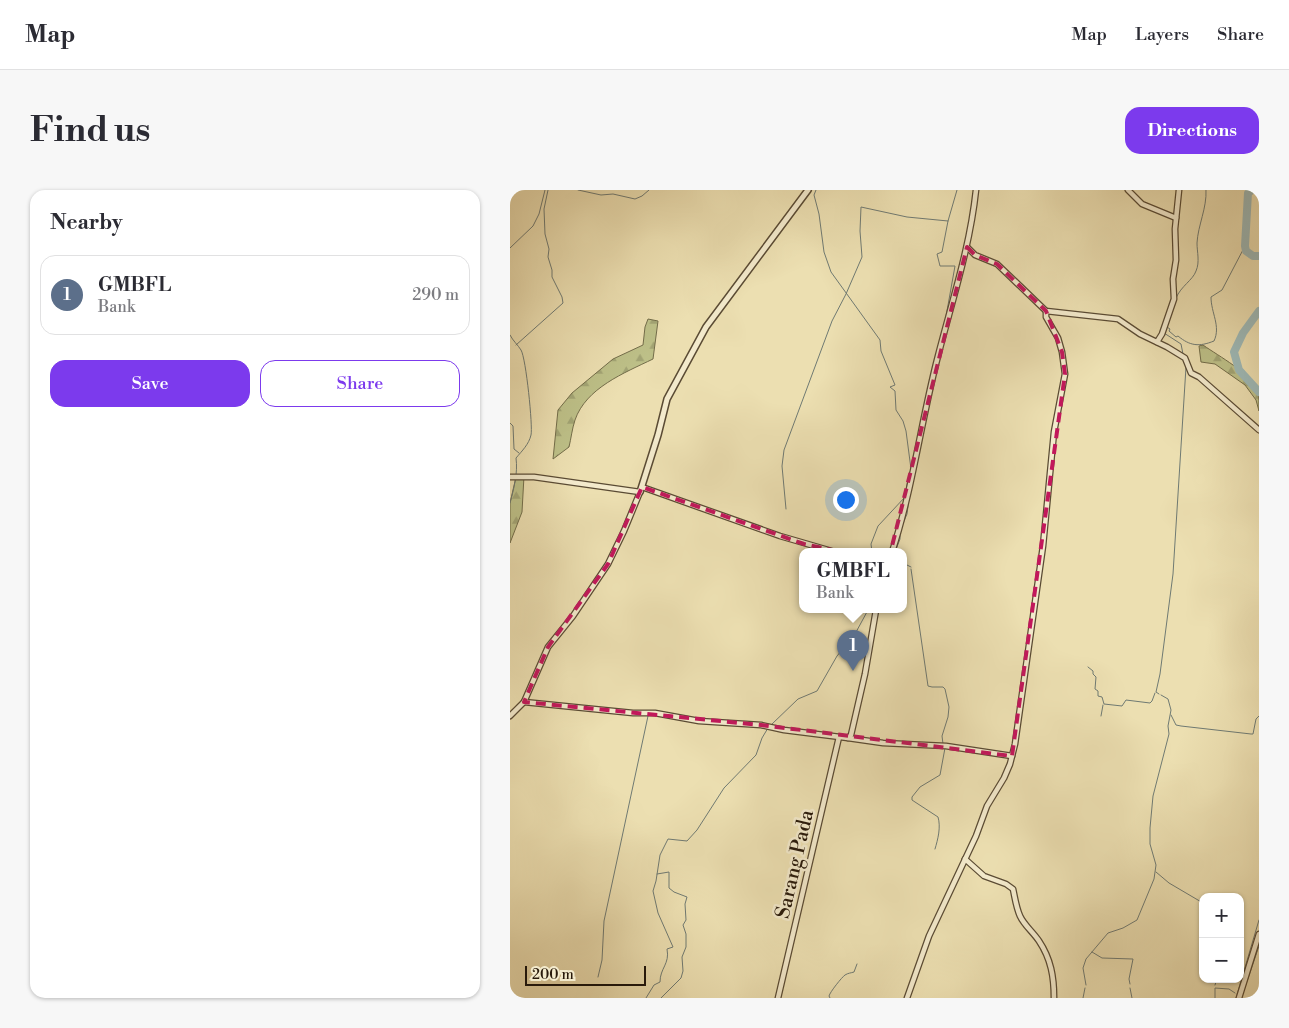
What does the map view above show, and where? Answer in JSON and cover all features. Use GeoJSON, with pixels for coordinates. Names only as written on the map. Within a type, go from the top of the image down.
{"type":"FeatureCollection","features":[{"type":"Feature","properties":{"kind":"street"},"geometry":{"type":"LineString","coordinates":[[510,716],[524,702],[548,647],[573,616],[608,564],[641,489],[667,399],[706,327],[808,190]]}},
{"type":"Feature","properties":{"kind":"street"},"geometry":{"type":"LineString","coordinates":[[893,548],[904,512],[938,357],[967,247],[976,190]]}},
{"type":"Feature","properties":{"kind":"street"},"geometry":{"type":"LineString","coordinates":[[1128,190],[1142,204],[1176,218]]}},
{"type":"Feature","properties":{"kind":"street"},"geometry":{"type":"LineString","coordinates":[[1157,342],[1162,334],[1174,299],[1173,280],[1176,260],[1174,229],[1178,190]]}},
{"type":"Feature","properties":{"kind":"street"},"geometry":{"type":"LineString","coordinates":[[967,247],[975,255],[997,264],[1046,311],[1118,319],[1140,334],[1185,358],[1191,373],[1199,377],[1259,430]]}},
{"type":"Feature","properties":{"kind":"street"},"geometry":{"type":"LineString","coordinates":[[907,998],[930,936],[976,836],[987,806],[1004,778],[1012,756],[1043,546],[1054,432],[1065,374],[1058,338],[1046,317],[1046,311]]}},
{"type":"Feature","properties":{"kind":"street"},"geometry":{"type":"LineString","coordinates":[[510,477],[534,477],[641,489],[821,548]]}},
{"type":"Feature","properties":{"kind":"street"},"geometry":{"type":"LineString","coordinates":[[848,738],[866,674],[876,613]]}},
{"type":"Feature","properties":{"kind":"street"},"geometry":{"type":"LineString","coordinates":[[524,702],[624,712],[655,713],[699,721],[761,724],[784,730],[883,743],[946,746],[1012,756]]}},
{"type":"Feature","properties":{"kind":"street","name":"Sarang Pada"},"geometry":{"type":"LineString","coordinates":[[778,998],[839,737]]}},
{"type":"Feature","properties":{"kind":"street"},"geometry":{"type":"LineString","coordinates":[[964,859],[984,876],[1014,889],[1015,902],[1020,918],[1039,942],[1048,959],[1053,973],[1054,998]]}},
{"type":"Feature","properties":{"kind":"street"},"geometry":{"type":"LineString","coordinates":[[1239,998],[1259,934]]}},
{"type":"Feature","properties":{"kind":"highlighted area"},"geometry":{"type":"Polygon","coordinates":[[[967,247],[975,255],[997,264],[1046,311],[1062,352],[1065,374],[1012,756],[761,725],[524,702],[548,647],[608,564],[642,487],[804,544],[888,562],[967,247]]]}},
{"type":"Feature","properties":{"kind":"green space"},"geometry":{"type":"Polygon","coordinates":[[[648,319],[658,321],[653,359],[618,376],[597,390],[588,399],[580,409],[575,420],[569,447],[553,459],[558,410],[572,393],[613,359],[643,345],[648,319]]]}},
{"type":"Feature","properties":{"kind":"green space"},"geometry":{"type":"Polygon","coordinates":[[[1203,345],[1234,365],[1254,384],[1258,391],[1259,411],[1256,400],[1245,385],[1215,364],[1201,362],[1199,346],[1203,345]]]}},
{"type":"Feature","properties":{"kind":"green space"},"geometry":{"type":"Polygon","coordinates":[[[524,476],[522,512],[510,543],[510,503],[516,477],[524,476]]]}},
{"type":"Feature","properties":{"kind":"waterway"},"geometry":{"type":"LineString","coordinates":[[510,248],[533,226],[539,214],[545,190]]}},
{"type":"Feature","properties":{"kind":"waterway"},"geometry":{"type":"LineString","coordinates":[[516,345],[563,303],[552,277],[548,257],[549,249],[545,234],[544,209],[548,190]]}},
{"type":"Feature","properties":{"kind":"waterway"},"geometry":{"type":"LineString","coordinates":[[578,190],[601,195],[613,194],[635,199],[649,190]]}},
{"type":"Feature","properties":{"kind":"waterway"},"geometry":{"type":"LineString","coordinates":[[816,190],[814,195],[819,214],[824,252],[831,272],[880,340],[881,351],[895,385],[890,387],[895,391],[896,410],[903,421],[906,431],[911,469],[905,497],[878,526],[871,544],[872,548]]}},
{"type":"Feature","properties":{"kind":"waterway"},"geometry":{"type":"LineString","coordinates":[[945,322],[955,266],[940,266],[937,254],[942,252],[957,190]]}},
{"type":"Feature","properties":{"kind":"waterway"},"geometry":{"type":"LineString","coordinates":[[1176,298],[1197,268],[1197,243],[1206,190]]}},
{"type":"Feature","properties":{"kind":"waterway"},"geometry":{"type":"LineString","coordinates":[[1252,190],[1248,193],[1245,246],[1246,251],[1253,256],[1259,256]]}},
{"type":"Feature","properties":{"kind":"waterway"},"geometry":{"type":"LineString","coordinates":[[786,509],[782,466],[784,450],[832,321],[862,257],[861,207],[907,217],[948,221]]}},
{"type":"Feature","properties":{"kind":"waterway"},"geometry":{"type":"LineString","coordinates":[[1167,327],[1176,337],[1178,336],[1191,344],[1199,345],[1214,341],[1216,325],[1211,297],[1222,290],[1245,246]]}},
{"type":"Feature","properties":{"kind":"waterway"},"geometry":{"type":"LineString","coordinates":[[1259,311],[1243,333],[1234,352],[1239,370],[1259,392]]}},
{"type":"Feature","properties":{"kind":"waterway"},"geometry":{"type":"LineString","coordinates":[[1164,333],[1181,344],[1183,354]]}},
{"type":"Feature","properties":{"kind":"waterway"},"geometry":{"type":"LineString","coordinates":[[510,335],[523,356],[529,392],[531,429],[529,441],[516,458],[516,475],[510,503]]}},
{"type":"Feature","properties":{"kind":"waterway"},"geometry":{"type":"LineString","coordinates":[[1159,694],[1156,692],[1173,574],[1186,367]]}},
{"type":"Feature","properties":{"kind":"waterway"},"geometry":{"type":"LineString","coordinates":[[510,423],[513,426],[514,449],[519,453]]}},
{"type":"Feature","properties":{"kind":"waterway"},"geometry":{"type":"LineString","coordinates":[[901,528],[907,514],[909,498]]}},
{"type":"Feature","properties":{"kind":"waterway"},"geometry":{"type":"LineString","coordinates":[[897,548],[900,534]]}},
{"type":"Feature","properties":{"kind":"waterway"},"geometry":{"type":"LineString","coordinates":[[907,565],[911,567]]}},
{"type":"Feature","properties":{"kind":"waterway"},"geometry":{"type":"LineString","coordinates":[[911,569],[928,686],[943,687],[949,707],[942,736],[943,744]]}},
{"type":"Feature","properties":{"kind":"waterway"},"geometry":{"type":"LineString","coordinates":[[771,725],[798,699],[817,691],[837,656],[855,634],[866,613]]}},
{"type":"Feature","properties":{"kind":"waterway"},"geometry":{"type":"LineString","coordinates":[[1088,667],[1096,677],[1095,689],[1098,691],[1098,696],[1102,697],[1104,704],[1122,706],[1126,700],[1150,703],[1155,693]]}},
{"type":"Feature","properties":{"kind":"waterway"},"geometry":{"type":"LineString","coordinates":[[1086,985],[1083,968],[1086,959],[1108,933],[1123,928],[1137,920],[1154,879],[1156,865],[1150,844],[1153,796],[1169,734],[1168,726],[1171,710],[1168,699],[1161,695]]}},
{"type":"Feature","properties":{"kind":"waterway"},"geometry":{"type":"LineString","coordinates":[[1101,716],[1103,705]]}},
{"type":"Feature","properties":{"kind":"waterway"},"geometry":{"type":"LineString","coordinates":[[1171,715],[1176,725],[1251,734],[1253,734],[1256,719],[1259,716]]}},
{"type":"Feature","properties":{"kind":"waterway"},"geometry":{"type":"LineString","coordinates":[[598,977],[602,960],[604,921],[648,716]]}},
{"type":"Feature","properties":{"kind":"waterway"},"geometry":{"type":"LineString","coordinates":[[646,998],[654,985],[660,982],[667,959],[667,949],[673,947],[658,913],[653,891],[660,855],[668,839],[687,841],[697,830],[724,788],[756,755],[768,728]]}},
{"type":"Feature","properties":{"kind":"waterway"},"geometry":{"type":"LineString","coordinates":[[935,849],[939,829],[938,817],[912,800],[912,797],[920,787],[940,775],[945,748]]}},
{"type":"Feature","properties":{"kind":"waterway"},"geometry":{"type":"LineString","coordinates":[[657,874],[669,872],[669,888],[687,897],[685,904],[686,920],[683,925],[686,934],[686,947],[682,957],[683,971],[681,978],[661,998]]}},
{"type":"Feature","properties":{"kind":"waterway"},"geometry":{"type":"LineString","coordinates":[[1156,872],[1169,883],[1199,901]]}},
{"type":"Feature","properties":{"kind":"waterway"},"geometry":{"type":"LineString","coordinates":[[1236,998],[1259,920]]}},
{"type":"Feature","properties":{"kind":"waterway"},"geometry":{"type":"LineString","coordinates":[[1242,996],[1259,946]]}},
{"type":"Feature","properties":{"kind":"waterway"},"geometry":{"type":"LineString","coordinates":[[1092,952],[1102,958],[1133,959],[1129,979],[1130,984]]}},
{"type":"Feature","properties":{"kind":"waterway"},"geometry":{"type":"LineString","coordinates":[[830,998],[829,996],[836,985],[845,975],[854,972],[857,964]]}},
{"type":"Feature","properties":{"kind":"waterway"},"geometry":{"type":"LineString","coordinates":[[1083,998],[1085,988]]}},
{"type":"Feature","properties":{"kind":"waterway"},"geometry":{"type":"LineString","coordinates":[[1130,988],[1132,998]]}},
{"type":"Feature","properties":{"kind":"waterway"},"geometry":{"type":"LineString","coordinates":[[1215,998],[1215,988],[1229,989],[1235,993]]}},
{"type":"Feature","properties":{"kind":"place","name":"GMBFL"},"geometry":{"type":"Point","coordinates":[853,671]}}]}
